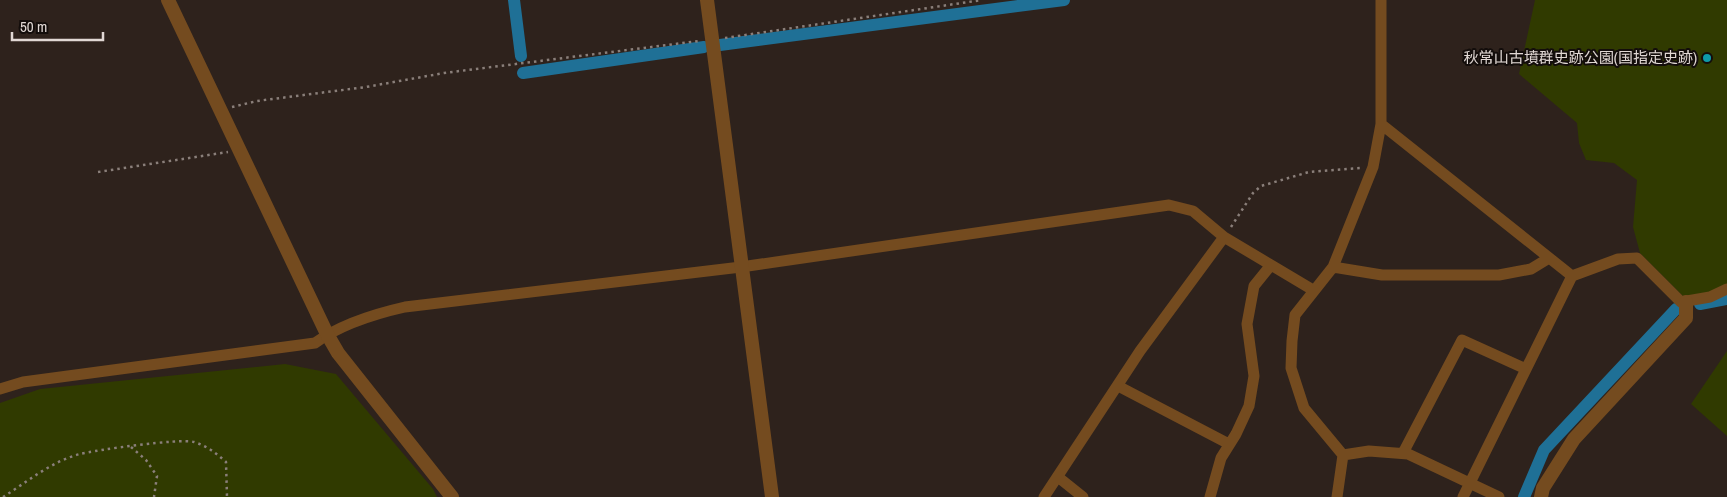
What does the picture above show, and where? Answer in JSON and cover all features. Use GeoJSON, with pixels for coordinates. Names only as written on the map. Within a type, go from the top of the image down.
{"type":"FeatureCollection","features":[{"type":"Feature","properties":{"kind":"street"},"geometry":{"type":"LineString","coordinates":[[168,0],[338,354],[452,497]]}},
{"type":"Feature","properties":{"kind":"street"},"geometry":{"type":"LineString","coordinates":[[707,0],[772,497]]}},
{"type":"Feature","properties":{"kind":"street"},"geometry":{"type":"LineString","coordinates":[[1337,497],[1343,455],[1304,408],[1291,368],[1295,315],[1333,267],[1374,167],[1380,124],[1381,0]]}},
{"type":"Feature","properties":{"kind":"street"},"geometry":{"type":"LineString","coordinates":[[1380,124],[1572,276]]}},
{"type":"Feature","properties":{"kind":"street"},"geometry":{"type":"LineString","coordinates":[[0,389],[23,382],[314,343],[327,334],[373,315],[405,307],[742,267],[1169,205],[1193,211],[1224,237],[1313,290]]}},
{"type":"Feature","properties":{"kind":"street"},"geometry":{"type":"LineString","coordinates":[[1044,497],[1118,386],[1224,237]]}},
{"type":"Feature","properties":{"kind":"street"},"geometry":{"type":"LineString","coordinates":[[1333,267],[1382,275],[1499,274],[1531,269],[1548,258]]}},
{"type":"Feature","properties":{"kind":"street"},"geometry":{"type":"LineString","coordinates":[[1464,497],[1572,276],[1618,259],[1637,258],[1681,302],[1710,297],[1727,289]]}},
{"type":"Feature","properties":{"kind":"street"},"geometry":{"type":"LineString","coordinates":[[1210,497],[1221,458],[1249,406],[1254,376],[1247,324],[1254,286],[1271,265]]}},
{"type":"Feature","properties":{"kind":"street"},"geometry":{"type":"LineString","coordinates":[[1541,497],[1543,488],[1574,439],[1686,318],[1686,302]]}},
{"type":"Feature","properties":{"kind":"street"},"geometry":{"type":"LineString","coordinates":[[1403,453],[1462,340],[1526,369]]}},
{"type":"Feature","properties":{"kind":"street"},"geometry":{"type":"LineString","coordinates":[[1118,386],[1229,444]]}},
{"type":"Feature","properties":{"kind":"street"},"geometry":{"type":"LineString","coordinates":[[1343,455],[1369,451],[1408,454],[1471,482],[1499,497]]}},
{"type":"Feature","properties":{"kind":"street"},"geometry":{"type":"LineString","coordinates":[[1058,477],[1083,497]]}},
{"type":"Feature","properties":{"kind":"path"},"geometry":{"type":"LineString","coordinates":[[221,110],[257,100],[366,87],[444,73],[654,45],[712,40],[982,0]]}},
{"type":"Feature","properties":{"kind":"path"},"geometry":{"type":"LineString","coordinates":[[98,172],[239,149]]}},
{"type":"Feature","properties":{"kind":"path"},"geometry":{"type":"LineString","coordinates":[[1224,237],[1253,193],[1261,186],[1309,172],[1374,167]]}},
{"type":"Feature","properties":{"kind":"path"},"geometry":{"type":"LineString","coordinates":[[3,497],[51,466],[79,454],[192,442],[211,449],[226,462],[227,497]]}},
{"type":"Feature","properties":{"kind":"path"},"geometry":{"type":"LineString","coordinates":[[131,448],[146,460],[157,476],[154,497]]}},
{"type":"Feature","properties":{"kind":"green space"},"geometry":{"type":"Polygon","coordinates":[[[1535,0],[1727,0],[1727,286],[1715,292],[1683,296],[1640,253],[1633,227],[1637,180],[1614,163],[1586,160],[1579,143],[1577,123],[1519,74],[1535,0]]]}},
{"type":"Feature","properties":{"kind":"green space"},"geometry":{"type":"Polygon","coordinates":[[[1727,351],[1727,436],[1691,404],[1727,351]]]}},
{"type":"Feature","properties":{"kind":"green space"},"geometry":{"type":"Polygon","coordinates":[[[285,364],[336,374],[433,489],[437,497],[0,497],[0,403],[40,389],[285,364]]]}},
{"type":"Feature","properties":{"kind":"waterway"},"geometry":{"type":"LineString","coordinates":[[514,0],[521,56]]}},
{"type":"Feature","properties":{"kind":"waterway"},"geometry":{"type":"LineString","coordinates":[[720,45],[1064,0]]}},
{"type":"Feature","properties":{"kind":"waterway"},"geometry":{"type":"LineString","coordinates":[[523,73],[704,47]]}},
{"type":"Feature","properties":{"kind":"waterway"},"geometry":{"type":"LineString","coordinates":[[1700,304],[1727,299]]}},
{"type":"Feature","properties":{"kind":"waterway"},"geometry":{"type":"LineString","coordinates":[[1524,497],[1544,450],[1676,309]]}},
{"type":"Feature","properties":{"kind":"place","name":"秋常山古墳群史跡公園(国指定史跡)"},"geometry":{"type":"Point","coordinates":[1707,58]}}]}
